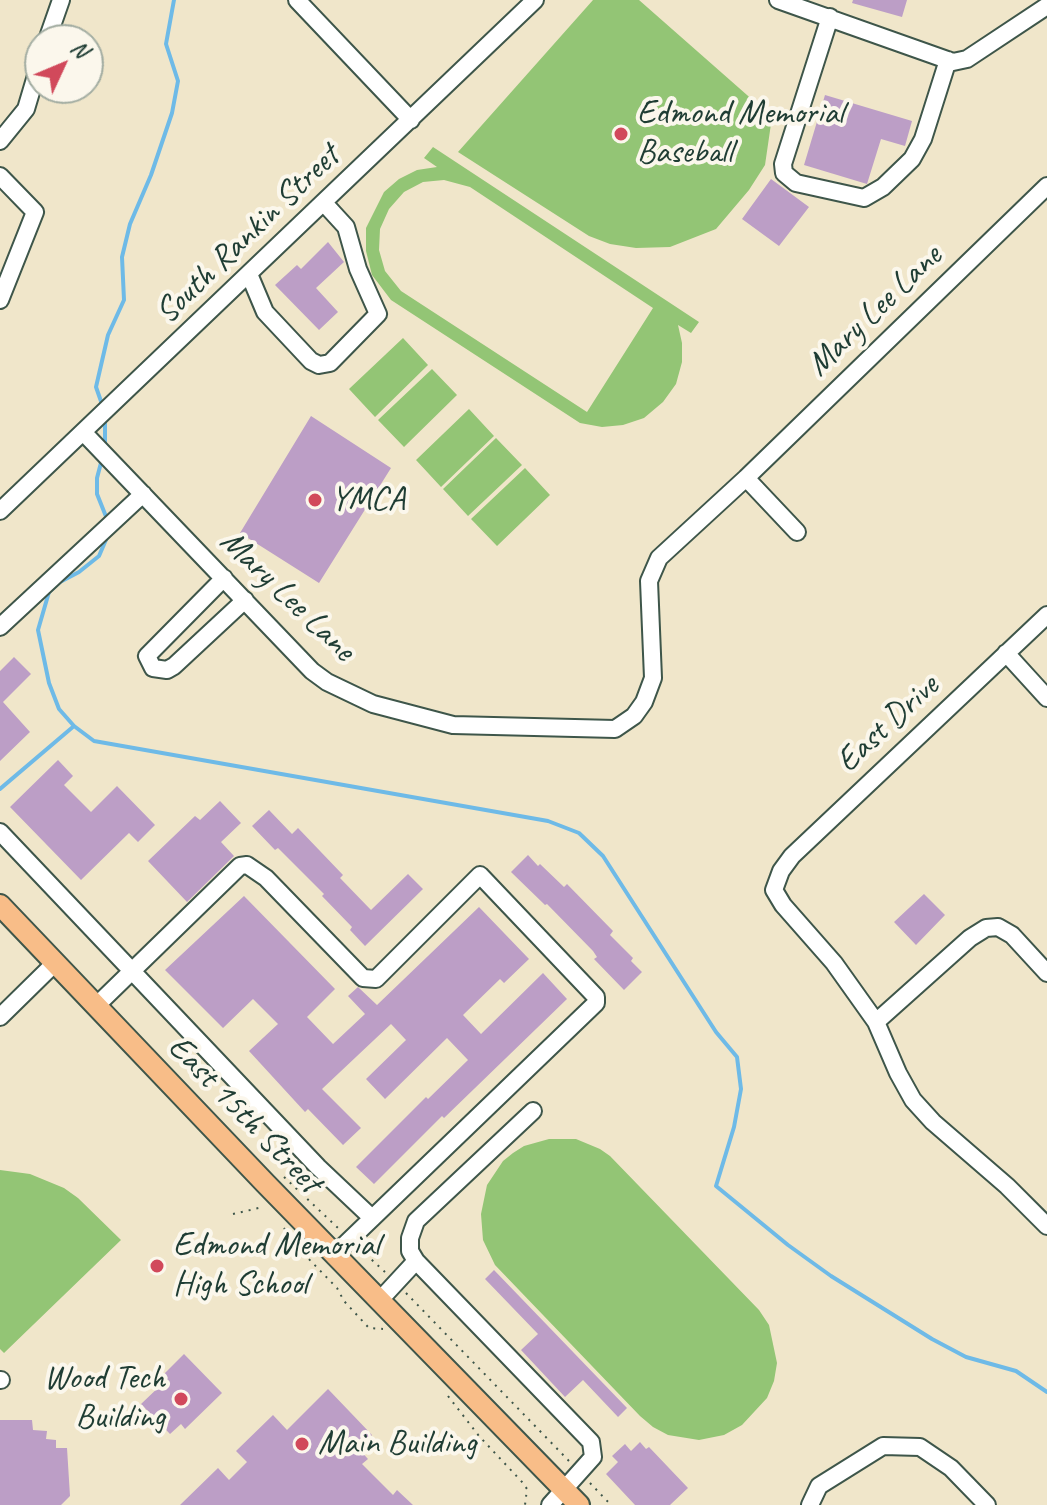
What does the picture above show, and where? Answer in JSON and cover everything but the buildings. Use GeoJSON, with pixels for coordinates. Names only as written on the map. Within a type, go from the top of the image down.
{"type":"FeatureCollection","features":[{"type":"Feature","properties":{"kind":"main road","name":"East 15th Street"},"geometry":{"type":"LineString","coordinates":[[0,905],[565,1500]]}},
{"type":"Feature","properties":{"kind":"street"},"geometry":{"type":"LineString","coordinates":[[53,24],[61,0]]}},
{"type":"Feature","properties":{"kind":"street"},"geometry":{"type":"LineString","coordinates":[[297,0],[411,120]]}},
{"type":"Feature","properties":{"kind":"street","name":"South Rankin Street"},"geometry":{"type":"LineString","coordinates":[[0,511],[535,0]]}},
{"type":"Feature","properties":{"kind":"street"},"geometry":{"type":"LineString","coordinates":[[778,0],[953,62],[967,59],[1047,6]]}},
{"type":"Feature","properties":{"kind":"street"},"geometry":{"type":"LineString","coordinates":[[830,17],[783,164],[784,173],[796,183],[864,198],[883,187],[912,159],[923,139],[948,60]]}},
{"type":"Feature","properties":{"kind":"street"},"geometry":{"type":"LineString","coordinates":[[0,141],[27,104]]}},
{"type":"Feature","properties":{"kind":"street"},"geometry":{"type":"LineString","coordinates":[[0,176],[35,212],[0,300]]}},
{"type":"Feature","properties":{"kind":"street","name":"Mary Lee Lane"},"geometry":{"type":"LineString","coordinates":[[84,433],[312,671],[327,682],[373,704],[453,725],[615,729],[634,716],[644,702],[653,678],[648,596],[649,581],[659,558],[746,478],[1047,186]]}},
{"type":"Feature","properties":{"kind":"street"},"geometry":{"type":"LineString","coordinates":[[249,274],[265,312],[301,352],[319,365],[330,363],[378,314],[358,269],[346,227],[324,203]]}},
{"type":"Feature","properties":{"kind":"street"},"geometry":{"type":"LineString","coordinates":[[746,478],[797,532]]}},
{"type":"Feature","properties":{"kind":"street"},"geometry":{"type":"LineString","coordinates":[[0,627],[143,494]]}},
{"type":"Feature","properties":{"kind":"street"},"geometry":{"type":"LineString","coordinates":[[224,578],[147,656],[153,668],[167,670],[174,666],[245,600]]}},
{"type":"Feature","properties":{"kind":"street","name":"East Drive"},"geometry":{"type":"LineString","coordinates":[[876,1022],[834,963],[783,905],[774,890],[777,881],[792,856],[1047,615]]}},
{"type":"Feature","properties":{"kind":"street"},"geometry":{"type":"LineString","coordinates":[[1006,653],[1047,698]]}},
{"type":"Feature","properties":{"kind":"street"},"geometry":{"type":"LineString","coordinates":[[0,832],[318,1167],[372,1218]]}},
{"type":"Feature","properties":{"kind":"street"},"geometry":{"type":"LineString","coordinates":[[96,1006],[240,866],[247,865],[266,878],[363,978],[376,979],[480,875],[596,997],[596,1003],[334,1255]]}},
{"type":"Feature","properties":{"kind":"street"},"geometry":{"type":"LineString","coordinates":[[1047,973],[1012,935],[998,927],[986,928],[970,938],[876,1022],[913,1100],[1047,1226]]}},
{"type":"Feature","properties":{"kind":"street"},"geometry":{"type":"LineString","coordinates":[[0,1017],[55,963]]}},
{"type":"Feature","properties":{"kind":"street"},"geometry":{"type":"LineString","coordinates":[[533,1111],[416,1221],[410,1238],[410,1251],[416,1261],[591,1442],[593,1457],[579,1472],[565,1500]]}},
{"type":"Feature","properties":{"kind":"street"},"geometry":{"type":"LineString","coordinates":[[379,1301],[416,1261]]}},
{"type":"Feature","properties":{"kind":"street"},"geometry":{"type":"LineString","coordinates":[[810,1505],[819,1486],[883,1446],[920,1447],[951,1468],[987,1505]]}},
{"type":"Feature","properties":{"kind":"path"},"geometry":{"type":"LineString","coordinates":[[284,1177],[396,1283],[611,1505]]}},
{"type":"Feature","properties":{"kind":"path"},"geometry":{"type":"LineString","coordinates":[[233,1214],[259,1206],[271,1210]]}},
{"type":"Feature","properties":{"kind":"path"},"geometry":{"type":"LineString","coordinates":[[283,1226],[369,1328],[390,1333]]}},
{"type":"Feature","properties":{"kind":"path"},"geometry":{"type":"LineString","coordinates":[[441,1386],[479,1436],[523,1483],[527,1489],[526,1503]]}},
{"type":"Feature","properties":{"kind":"path"},"geometry":{"type":"LineString","coordinates":[[526,1503],[532,1496]]}},
{"type":"Feature","properties":{"kind":"green space","name":"Edmond Memorial Baseball"},"geometry":{"type":"Polygon","coordinates":[[[593,0],[639,0],[772,117],[765,165],[749,190],[716,229],[670,247],[636,248],[610,244],[589,236],[458,152],[593,0]]]}},
{"type":"Feature","properties":{"kind":"green space"},"geometry":{"type":"Polygon","coordinates":[[[433,147],[699,322],[691,333],[678,325],[682,362],[676,384],[663,402],[644,418],[623,425],[602,427],[580,423],[391,300],[372,275],[366,251],[366,228],[384,192],[399,179],[417,170],[437,167],[424,158],[433,147]],[[444,180],[423,182],[404,192],[389,209],[380,229],[379,250],[385,271],[401,291],[587,412],[653,308],[470,187],[444,180]]]}},
{"type":"Feature","properties":{"kind":"green space"},"geometry":{"type":"Polygon","coordinates":[[[403,338],[428,365],[375,417],[349,389],[403,338]]]}},
{"type":"Feature","properties":{"kind":"green space"},"geometry":{"type":"Polygon","coordinates":[[[432,369],[457,395],[404,447],[378,420],[432,369]]]}},
{"type":"Feature","properties":{"kind":"green space"},"geometry":{"type":"Polygon","coordinates":[[[469,409],[494,436],[441,487],[416,460],[469,409]]]}},
{"type":"Feature","properties":{"kind":"green space"},"geometry":{"type":"Polygon","coordinates":[[[496,438],[522,465],[468,516],[443,489],[496,438]]]}},
{"type":"Feature","properties":{"kind":"green space"},"geometry":{"type":"Polygon","coordinates":[[[525,468],[550,495],[497,546],[471,519],[525,468]]]}},
{"type":"Feature","properties":{"kind":"green space"},"geometry":{"type":"Polygon","coordinates":[[[549,1139],[576,1139],[610,1156],[759,1310],[769,1325],[777,1363],[767,1398],[742,1425],[724,1435],[699,1440],[668,1435],[653,1427],[495,1265],[483,1240],[481,1214],[487,1185],[503,1161],[513,1153],[524,1146],[549,1139]]]}},
{"type":"Feature","properties":{"kind":"green space"},"geometry":{"type":"Polygon","coordinates":[[[0,1170],[30,1174],[64,1188],[121,1240],[4,1353],[0,1349],[0,1170]]]}},
{"type":"Feature","properties":{"kind":"waterway"},"geometry":{"type":"LineString","coordinates":[[103,407],[96,387],[108,335],[124,300],[122,257],[130,224],[172,113],[178,81],[166,44],[174,0]]}},
{"type":"Feature","properties":{"kind":"waterway"},"geometry":{"type":"LineString","coordinates":[[105,415],[105,446]]}},
{"type":"Feature","properties":{"kind":"waterway"},"geometry":{"type":"LineString","coordinates":[[102,459],[97,494],[107,519]]}},
{"type":"Feature","properties":{"kind":"waterway"},"geometry":{"type":"LineString","coordinates":[[108,535],[99,556],[49,592],[38,630],[49,683],[59,709],[74,726],[94,741],[548,821],[579,833],[603,856],[716,1032],[737,1057],[741,1089],[734,1127],[716,1186],[831,1276],[932,1339],[966,1357],[1016,1371],[1047,1392]]}},
{"type":"Feature","properties":{"kind":"waterway"},"geometry":{"type":"LineString","coordinates":[[0,789],[74,726]]}},
{"type":"Feature","properties":{"kind":"place","name":"Edmond Memorial Baseball"},"geometry":{"type":"Point","coordinates":[621,134]}},
{"type":"Feature","properties":{"kind":"place","name":"YMCA"},"geometry":{"type":"Point","coordinates":[315,500]}},
{"type":"Feature","properties":{"kind":"place","name":"Edmond Memorial High School"},"geometry":{"type":"Point","coordinates":[157,1266]}},
{"type":"Feature","properties":{"kind":"place","name":"Wood Tech Building"},"geometry":{"type":"Point","coordinates":[181,1399]}},
{"type":"Feature","properties":{"kind":"place","name":"Main Building"},"geometry":{"type":"Point","coordinates":[302,1444]}}]}
